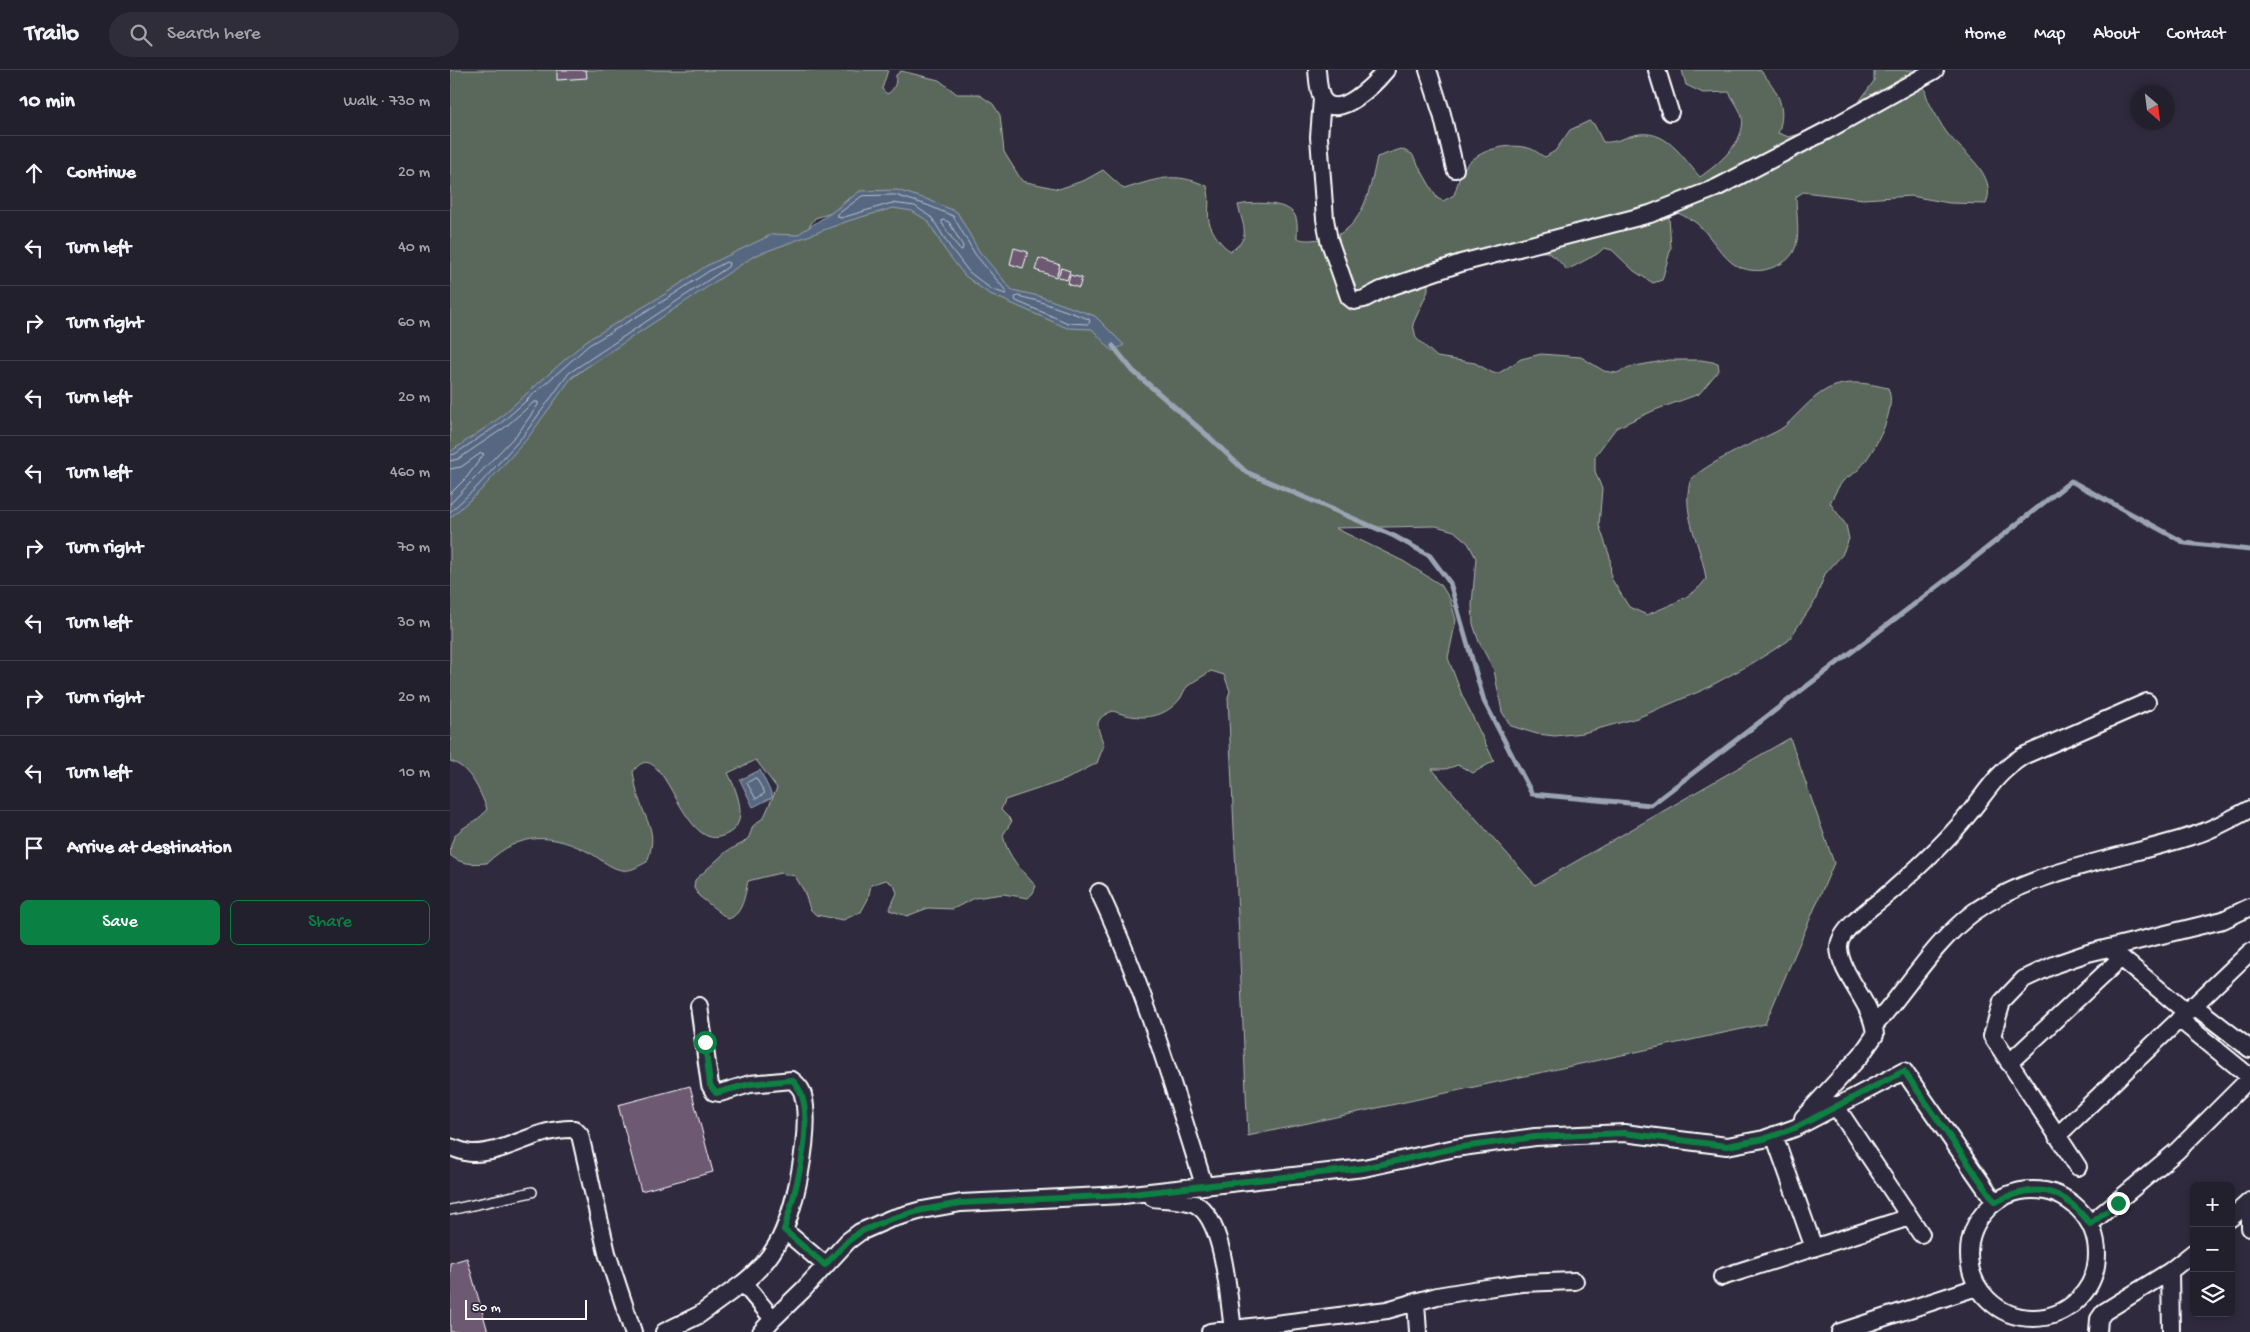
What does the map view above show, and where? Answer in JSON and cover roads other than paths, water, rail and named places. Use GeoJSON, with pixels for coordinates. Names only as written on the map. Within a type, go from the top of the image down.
{"type":"FeatureCollection","features":[{"type":"Feature","properties":{"kind":"street"},"geometry":{"type":"LineString","coordinates":[[1317,70],[1322,99],[1319,137],[1326,224],[1329,240],[1349,297],[1354,302],[1381,290],[1460,263],[1650,214],[1699,194],[1826,131],[1935,70]]}},
{"type":"Feature","properties":{"kind":"street"},"geometry":{"type":"LineString","coordinates":[[1322,99],[1330,105],[1337,106],[1349,103],[1365,92],[1386,70]]}},
{"type":"Feature","properties":{"kind":"street"},"geometry":{"type":"LineString","coordinates":[[1428,70],[1442,114],[1454,169]]}},
{"type":"Feature","properties":{"kind":"street"},"geometry":{"type":"LineString","coordinates":[[1657,70],[1670,112]]}},
{"type":"Feature","properties":{"kind":"street"},"geometry":{"type":"LineString","coordinates":[[1795,1128],[1870,1044],[1875,1035],[1869,1010],[1853,983],[1839,949],[1840,938],[1923,862],[1967,816],[1994,778],[2007,767],[2038,748],[2147,702]]}},
{"type":"Feature","properties":{"kind":"street"},"geometry":{"type":"LineString","coordinates":[[1874,1026],[1952,931],[1991,901],[2025,885],[2065,872],[2197,835],[2250,809]]}},
{"type":"Feature","properties":{"kind":"street"},"geometry":{"type":"LineString","coordinates":[[1099,892],[1115,925],[1152,1021],[1204,1185]]}},
{"type":"Feature","properties":{"kind":"street"},"geometry":{"type":"LineString","coordinates":[[2010,1063],[2115,953],[2128,945],[2223,920],[2250,907]]}},
{"type":"Feature","properties":{"kind":"street"},"geometry":{"type":"LineString","coordinates":[[2057,1136],[2250,952]]}},
{"type":"Feature","properties":{"kind":"street"},"geometry":{"type":"LineString","coordinates":[[2090,1224],[2177,1151],[2250,1078],[2186,1012],[2115,953]]}},
{"type":"Feature","properties":{"kind":"street"},"geometry":{"type":"LineString","coordinates":[[2078,1167],[1992,1036],[2002,1002],[2024,980],[2056,964],[2115,953]]}},
{"type":"Feature","properties":{"kind":"street"},"geometry":{"type":"LineString","coordinates":[[664,1332],[699,1315],[743,1283],[761,1267],[777,1246],[795,1194],[804,1148],[804,1095],[799,1085],[792,1080],[750,1084],[720,1093],[714,1092],[710,1085],[699,1006]]}},
{"type":"Feature","properties":{"kind":"street"},"geometry":{"type":"LineString","coordinates":[[2186,1012],[2250,1049]]}},
{"type":"Feature","properties":{"kind":"street"},"geometry":{"type":"LineString","coordinates":[[761,1332],[848,1241],[860,1232],[890,1219],[922,1210],[961,1203],[1123,1195],[1364,1168],[1455,1148],[1535,1137],[1624,1133],[1727,1146],[1764,1139],[1795,1128],[1835,1105],[1904,1071],[1995,1202]]}},
{"type":"Feature","properties":{"kind":"street"},"geometry":{"type":"LineString","coordinates":[[1835,1105],[1921,1234]]}},
{"type":"Feature","properties":{"kind":"street"},"geometry":{"type":"LineString","coordinates":[[450,1147],[470,1153],[482,1153],[562,1128],[574,1129],[580,1135],[607,1253],[633,1332]]}},
{"type":"Feature","properties":{"kind":"street"},"geometry":{"type":"LineString","coordinates":[[1774,1136],[1814,1248]]}},
{"type":"Feature","properties":{"kind":"street"},"geometry":{"type":"LineString","coordinates":[[2037,1190],[2051,1193],[2058,1195],[2077,1207],[2090,1224],[2097,1249],[2094,1274],[2082,1296],[2061,1312],[2035,1325],[1992,1305],[1977,1287],[1969,1264],[1969,1240],[1979,1219],[1995,1202],[2016,1192],[2037,1190]]}},
{"type":"Feature","properties":{"kind":"street"},"geometry":{"type":"LineString","coordinates":[[1123,1195],[1194,1204],[1206,1212],[1216,1231],[1233,1330]]}},
{"type":"Feature","properties":{"kind":"street"},"geometry":{"type":"LineString","coordinates":[[2235,1214],[2250,1201]]}},
{"type":"Feature","properties":{"kind":"street"},"geometry":{"type":"LineString","coordinates":[[2250,1201],[2250,1228]]}},
{"type":"Feature","properties":{"kind":"street"},"geometry":{"type":"LineString","coordinates":[[1722,1277],[1910,1217]]}},
{"type":"Feature","properties":{"kind":"street"},"geometry":{"type":"LineString","coordinates":[[784,1230],[825,1265]]}},
{"type":"Feature","properties":{"kind":"street"},"geometry":{"type":"LineString","coordinates":[[2098,1329],[2099,1319],[2104,1312],[2170,1271],[2190,1255]]}},
{"type":"Feature","properties":{"kind":"street"},"geometry":{"type":"LineString","coordinates":[[2170,1271],[2171,1332]]}},
{"type":"Feature","properties":{"kind":"street"},"geometry":{"type":"LineString","coordinates":[[1210,1332],[1387,1310],[1473,1290],[1521,1283],[1575,1281]]}},
{"type":"Feature","properties":{"kind":"street"},"geometry":{"type":"LineString","coordinates":[[743,1283],[772,1319]]}},
{"type":"Feature","properties":{"kind":"street"},"geometry":{"type":"LineString","coordinates":[[1840,1332],[1977,1287]]}},
{"type":"Feature","properties":{"kind":"street"},"geometry":{"type":"LineString","coordinates":[[1416,1303],[1418,1332]]}},
{"type":"Feature","properties":{"kind":"lane"},"geometry":{"type":"LineString","coordinates":[[450,1210],[532,1192]]}},
{"type":"Feature","properties":{"kind":"water"},"geometry":{"type":"Polygon","coordinates":[[[897,190],[929,200],[957,212],[979,251],[1012,290],[1039,296],[1095,316],[1124,345],[1112,351],[1092,329],[1067,328],[988,293],[965,276],[945,250],[928,221],[912,211],[893,208],[848,221],[754,256],[572,377],[527,439],[481,490],[450,518],[450,452],[498,419],[586,341],[665,294],[706,266],[773,234],[797,235],[860,191],[897,190]]]}},
{"type":"Feature","properties":{"kind":"water"},"geometry":{"type":"Polygon","coordinates":[[[760,770],[773,797],[753,807],[740,780],[760,770]]]}},
{"type":"Feature","properties":{"kind":"waterway"},"geometry":{"type":"LineString","coordinates":[[1113,346],[1133,371],[1208,436],[1246,472],[1394,536],[1430,556],[1450,583],[1484,701],[1532,794],[1651,805],[1963,567],[2071,481],[2185,543],[2250,550]]}}]}
